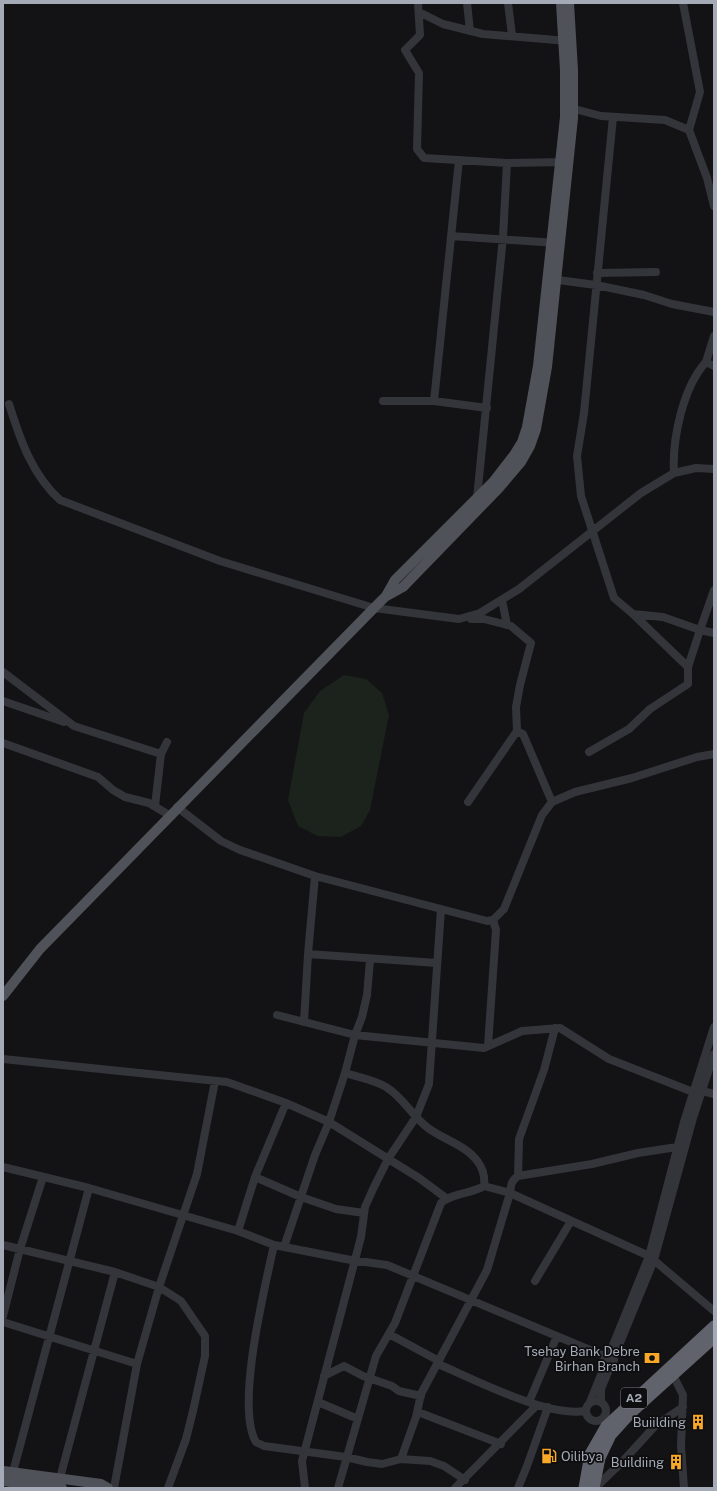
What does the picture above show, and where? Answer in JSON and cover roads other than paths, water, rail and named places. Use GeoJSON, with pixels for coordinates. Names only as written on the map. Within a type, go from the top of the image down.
{"type":"FeatureCollection","features":[{"type":"Feature","properties":{"kind":"highway","name":"A2"},"geometry":{"type":"LineString","coordinates":[[584,1488],[590,1454],[607,1432],[714,1326]]}},
{"type":"Feature","properties":{"kind":"highway","name":"A2"},"geometry":{"type":"LineString","coordinates":[[619,1419],[673,1375],[714,1338]]}},
{"type":"Feature","properties":{"kind":"highway","name":"A2"},"geometry":{"type":"LineString","coordinates":[[595,1488],[600,1458],[607,1432]]}},
{"type":"Feature","properties":{"kind":"main road"},"geometry":{"type":"LineString","coordinates":[[561,3],[568,41]]}},
{"type":"Feature","properties":{"kind":"main road"},"geometry":{"type":"LineString","coordinates":[[3,996],[40,949],[177,807],[385,597],[395,580],[481,501],[522,442],[527,427],[552,279],[569,107],[569,3]]}},
{"type":"Feature","properties":{"kind":"main road"},"geometry":{"type":"LineString","coordinates":[[9,1479],[101,1484],[108,1488]]}},
{"type":"Feature","properties":{"kind":"street"},"geometry":{"type":"LineString","coordinates":[[418,3],[420,12],[420,36],[405,50],[419,73],[417,149],[424,158],[507,163],[564,162]]}},
{"type":"Feature","properties":{"kind":"street"},"geometry":{"type":"LineString","coordinates":[[467,3],[470,31]]}},
{"type":"Feature","properties":{"kind":"street"},"geometry":{"type":"LineString","coordinates":[[508,3],[512,35]]}},
{"type":"Feature","properties":{"kind":"street"},"geometry":{"type":"LineString","coordinates":[[683,3],[700,92],[689,130],[707,178],[714,206]]}},
{"type":"Feature","properties":{"kind":"street"},"geometry":{"type":"LineString","coordinates":[[420,12],[443,24],[483,34],[512,35],[568,41]]}},
{"type":"Feature","properties":{"kind":"street"},"geometry":{"type":"LineString","coordinates":[[569,107],[613,117],[665,120],[689,130]]}},
{"type":"Feature","properties":{"kind":"street"},"geometry":{"type":"LineString","coordinates":[[613,117],[584,413],[577,456],[581,496],[614,598],[633,614],[688,667]]}},
{"type":"Feature","properties":{"kind":"street"},"geometry":{"type":"LineString","coordinates":[[434,401],[459,160]]}},
{"type":"Feature","properties":{"kind":"street"},"geometry":{"type":"LineString","coordinates":[[481,501],[486,408],[502,241],[507,163]]}},
{"type":"Feature","properties":{"kind":"street"},"geometry":{"type":"LineString","coordinates":[[451,236],[502,241],[555,243]]}},
{"type":"Feature","properties":{"kind":"street"},"geometry":{"type":"LineString","coordinates":[[597,272],[656,272]]}},
{"type":"Feature","properties":{"kind":"street"},"geometry":{"type":"LineString","coordinates":[[552,279],[596,285],[644,295],[672,304],[714,312]]}},
{"type":"Feature","properties":{"kind":"street"},"geometry":{"type":"LineString","coordinates":[[674,473],[673,454],[686,397],[696,373],[706,362],[714,336]]}},
{"type":"Feature","properties":{"kind":"street"},"geometry":{"type":"LineString","coordinates":[[706,362],[714,366]]}},
{"type":"Feature","properties":{"kind":"street"},"geometry":{"type":"LineString","coordinates":[[383,401],[434,401],[486,408]]}},
{"type":"Feature","properties":{"kind":"street"},"geometry":{"type":"LineString","coordinates":[[9,404],[16,428],[35,470],[46,488],[60,500],[220,561],[374,608],[459,619],[484,619],[511,626],[531,643],[516,707],[517,731],[468,802]]}},
{"type":"Feature","properties":{"kind":"street"},"geometry":{"type":"LineString","coordinates":[[459,619],[480,613],[520,589],[641,493],[674,473],[696,468],[714,468]]}},
{"type":"Feature","properties":{"kind":"street"},"geometry":{"type":"LineString","coordinates":[[589,752],[629,729],[650,709],[688,684],[688,667],[714,590]]}},
{"type":"Feature","properties":{"kind":"street"},"geometry":{"type":"LineString","coordinates":[[502,600],[507,625]]}},
{"type":"Feature","properties":{"kind":"street"},"geometry":{"type":"LineString","coordinates":[[633,614],[663,617],[700,630],[714,633]]}},
{"type":"Feature","properties":{"kind":"street"},"geometry":{"type":"LineString","coordinates":[[3,672],[74,726]]}},
{"type":"Feature","properties":{"kind":"street"},"geometry":{"type":"LineString","coordinates":[[3,701],[161,754]]}},
{"type":"Feature","properties":{"kind":"street"},"geometry":{"type":"LineString","coordinates":[[517,731],[523,734],[552,802]]}},
{"type":"Feature","properties":{"kind":"street"},"geometry":{"type":"LineString","coordinates":[[155,806],[161,754],[167,742]]}},
{"type":"Feature","properties":{"kind":"street"},"geometry":{"type":"LineString","coordinates":[[3,743],[98,776],[113,790],[125,797],[155,806],[170,815]]}},
{"type":"Feature","properties":{"kind":"street"},"geometry":{"type":"LineString","coordinates":[[177,807],[221,841],[240,850],[315,876],[487,921],[493,920],[504,909],[542,814],[552,802],[575,792],[632,778],[696,757],[714,754]]}},
{"type":"Feature","properties":{"kind":"street"},"geometry":{"type":"LineString","coordinates":[[304,1022],[315,876]]}},
{"type":"Feature","properties":{"kind":"street"},"geometry":{"type":"LineString","coordinates":[[305,1488],[302,1460],[355,1260],[364,1213],[373,1189],[388,1159],[416,1117],[429,1084],[441,909]]}},
{"type":"Feature","properties":{"kind":"street"},"geometry":{"type":"LineString","coordinates":[[488,1046],[496,930],[493,920]]}},
{"type":"Feature","properties":{"kind":"street"},"geometry":{"type":"LineString","coordinates":[[308,954],[370,960],[437,963]]}},
{"type":"Feature","properties":{"kind":"street"},"geometry":{"type":"LineString","coordinates":[[284,1247],[315,1155],[329,1122],[345,1073],[355,1035],[362,1017],[367,995],[370,960]]}},
{"type":"Feature","properties":{"kind":"street"},"geometry":{"type":"LineString","coordinates":[[277,1015],[355,1035],[484,1048],[522,1031],[560,1028],[609,1059],[693,1092],[702,1091],[714,1094]]}},
{"type":"Feature","properties":{"kind":"street"},"geometry":{"type":"LineString","coordinates":[[652,1258],[677,1147],[714,1027]]}},
{"type":"Feature","properties":{"kind":"street"},"geometry":{"type":"LineString","coordinates":[[518,1176],[519,1139],[544,1070],[555,1028]]}},
{"type":"Feature","properties":{"kind":"street"},"geometry":{"type":"LineString","coordinates":[[607,1432],[588,1417],[586,1411],[610,1359],[652,1258],[714,1054]]}},
{"type":"Feature","properties":{"kind":"street"},"geometry":{"type":"LineString","coordinates":[[3,1059],[227,1082],[286,1102],[329,1122],[446,1198]]}},
{"type":"Feature","properties":{"kind":"street"},"geometry":{"type":"LineString","coordinates":[[345,1073],[385,1086],[396,1094],[416,1117],[439,1136],[458,1144],[478,1162],[485,1178],[484,1186]]}},
{"type":"Feature","properties":{"kind":"street"},"geometry":{"type":"LineString","coordinates":[[114,1488],[137,1364],[159,1287],[197,1174],[215,1080]]}},
{"type":"Feature","properties":{"kind":"street"},"geometry":{"type":"LineString","coordinates":[[238,1231],[255,1177],[286,1102]]}},
{"type":"Feature","properties":{"kind":"street"},"geometry":{"type":"LineString","coordinates":[[401,1459],[418,1412],[421,1396],[487,1270],[513,1180],[518,1176],[592,1164],[638,1153],[677,1147]]}},
{"type":"Feature","properties":{"kind":"street"},"geometry":{"type":"LineString","coordinates":[[3,1166],[89,1188],[238,1231],[274,1245],[387,1265],[610,1359]]}},
{"type":"Feature","properties":{"kind":"street"},"geometry":{"type":"LineString","coordinates":[[3,1316],[20,1249],[43,1177]]}},
{"type":"Feature","properties":{"kind":"street"},"geometry":{"type":"LineString","coordinates":[[255,1177],[301,1197],[336,1209],[364,1213]]}},
{"type":"Feature","properties":{"kind":"street"},"geometry":{"type":"LineString","coordinates":[[338,1488],[376,1356],[389,1334],[413,1276],[440,1203],[446,1198],[457,1196],[484,1186],[510,1193],[652,1258],[714,1311]]}},
{"type":"Feature","properties":{"kind":"street"},"geometry":{"type":"LineString","coordinates":[[9,1479],[50,1337],[89,1188]]}},
{"type":"Feature","properties":{"kind":"street"},"geometry":{"type":"LineString","coordinates":[[535,1281],[571,1221]]}},
{"type":"Feature","properties":{"kind":"street"},"geometry":{"type":"LineString","coordinates":[[3,1245],[114,1272],[159,1287],[181,1301],[205,1336],[205,1356],[186,1439],[168,1488]]}},
{"type":"Feature","properties":{"kind":"street"},"geometry":{"type":"LineString","coordinates":[[274,1245],[250,1366],[250,1426],[256,1442],[264,1446],[346,1457],[382,1464],[401,1459],[430,1461],[444,1466],[465,1480]]}},
{"type":"Feature","properties":{"kind":"street"},"geometry":{"type":"LineString","coordinates":[[61,1483],[114,1272]]}},
{"type":"Feature","properties":{"kind":"street"},"geometry":{"type":"LineString","coordinates":[[3,1322],[137,1364]]}},
{"type":"Feature","properties":{"kind":"street"},"geometry":{"type":"LineString","coordinates":[[389,1334],[438,1363],[533,1403],[563,1412],[586,1411]]}},
{"type":"Feature","properties":{"kind":"street"},"geometry":{"type":"LineString","coordinates":[[455,1488],[501,1444],[533,1403],[557,1336]]}},
{"type":"Feature","properties":{"kind":"street"},"geometry":{"type":"LineString","coordinates":[[601,1402],[602,1389],[610,1359]]}},
{"type":"Feature","properties":{"kind":"street"},"geometry":{"type":"LineString","coordinates":[[324,1376],[344,1366],[370,1379],[392,1386],[399,1391],[421,1396]]}},
{"type":"Feature","properties":{"kind":"street"},"geometry":{"type":"LineString","coordinates":[[673,1375],[683,1395],[681,1446],[684,1488]]}},
{"type":"Feature","properties":{"kind":"street"},"geometry":{"type":"LineString","coordinates":[[590,1402],[597,1400],[601,1402],[606,1409],[619,1419]]}},
{"type":"Feature","properties":{"kind":"street"},"geometry":{"type":"LineString","coordinates":[[318,1402],[358,1419]]}},
{"type":"Feature","properties":{"kind":"street"},"geometry":{"type":"LineString","coordinates":[[595,1488],[623,1461],[655,1426],[683,1407]]}},
{"type":"Feature","properties":{"kind":"street"},"geometry":{"type":"LineString","coordinates":[[518,1488],[548,1408]]}},
{"type":"Feature","properties":{"kind":"street"},"geometry":{"type":"LineString","coordinates":[[593,1421],[603,1418],[606,1409]]}},
{"type":"Feature","properties":{"kind":"street"},"geometry":{"type":"LineString","coordinates":[[418,1412],[501,1444]]}},
{"type":"Feature","properties":{"kind":"place","name":"Tsehay Bank Debre Birhan Branch"},"geometry":{"type":"Point","coordinates":[652,1358]}},
{"type":"Feature","properties":{"kind":"place","name":"Buiilding"},"geometry":{"type":"Point","coordinates":[698,1422]}},
{"type":"Feature","properties":{"kind":"place","name":"Oilibya"},"geometry":{"type":"Point","coordinates":[549,1456]}},
{"type":"Feature","properties":{"kind":"place","name":"Buildiing"},"geometry":{"type":"Point","coordinates":[676,1462]}}]}
